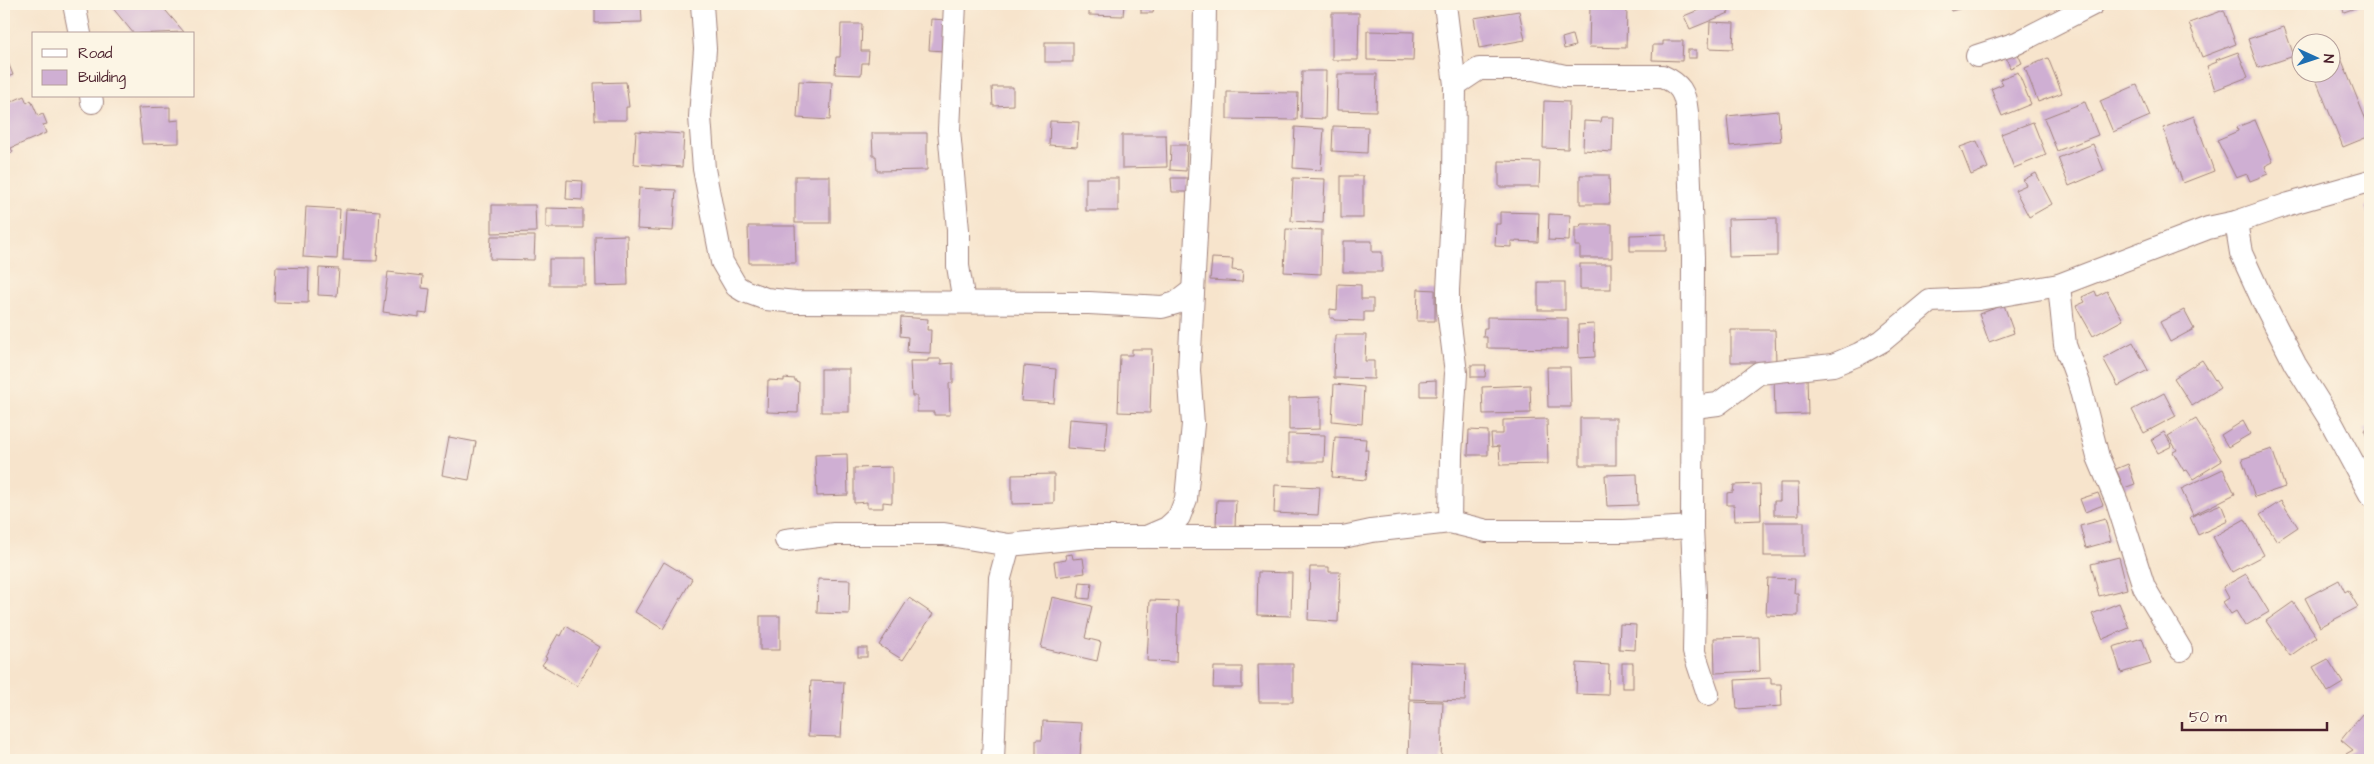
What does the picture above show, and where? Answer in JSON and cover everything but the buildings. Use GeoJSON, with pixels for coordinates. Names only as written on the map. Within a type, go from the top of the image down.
{"type":"FeatureCollection","features":[{"type":"Feature","properties":{"kind":"street"},"geometry":{"type":"LineString","coordinates":[[74,4],[80,32]]}},
{"type":"Feature","properties":{"kind":"street"},"geometry":{"type":"LineString","coordinates":[[702,4],[705,49],[700,117],[704,169],[718,247],[728,275],[736,286],[755,296],[796,302],[1089,303],[1162,307],[1176,302],[1193,290]]}},
{"type":"Feature","properties":{"kind":"street"},"geometry":{"type":"LineString","coordinates":[[955,4],[950,130],[958,230],[958,266],[964,302]]}},
{"type":"Feature","properties":{"kind":"street"},"geometry":{"type":"LineString","coordinates":[[1146,537],[1167,528],[1180,517],[1186,498],[1193,424],[1189,370],[1204,82],[1205,4]]}},
{"type":"Feature","properties":{"kind":"street"},"geometry":{"type":"LineString","coordinates":[[1445,4],[1455,85],[1454,186],[1448,290],[1448,309],[1456,373],[1451,454],[1450,522]]}},
{"type":"Feature","properties":{"kind":"street"},"geometry":{"type":"LineString","coordinates":[[1978,56],[2017,43],[2093,4]]}},
{"type":"Feature","properties":{"kind":"street"},"geometry":{"type":"LineString","coordinates":[[1455,85],[1479,69],[1534,69],[1565,76],[1662,76],[1675,82],[1683,90],[1687,112],[1690,156],[1694,407],[1690,462],[1695,594],[1694,652],[1708,694]]}},
{"type":"Feature","properties":{"kind":"street"},"geometry":{"type":"LineString","coordinates":[[1694,407],[1718,404],[1759,373],[1833,366],[1859,354],[1882,340],[1930,301],[1979,299],[2059,286],[2208,228],[2236,222],[2370,180]]}},
{"type":"Feature","properties":{"kind":"street"},"geometry":{"type":"LineString","coordinates":[[2236,222],[2241,253],[2294,364],[2330,420],[2370,494]]}},
{"type":"Feature","properties":{"kind":"street"},"geometry":{"type":"LineString","coordinates":[[2059,286],[2065,345],[2082,393],[2098,457],[2117,502],[2144,586],[2181,650]]}},
{"type":"Feature","properties":{"kind":"street"},"geometry":{"type":"LineString","coordinates":[[786,540],[834,534],[944,534],[1008,545],[1089,537],[1344,537],[1371,531],[1450,522],[1487,531],[1623,531],[1692,527]]}},
{"type":"Feature","properties":{"kind":"street"},"geometry":{"type":"LineString","coordinates":[[993,760],[1000,578],[1008,545]]}}]}
